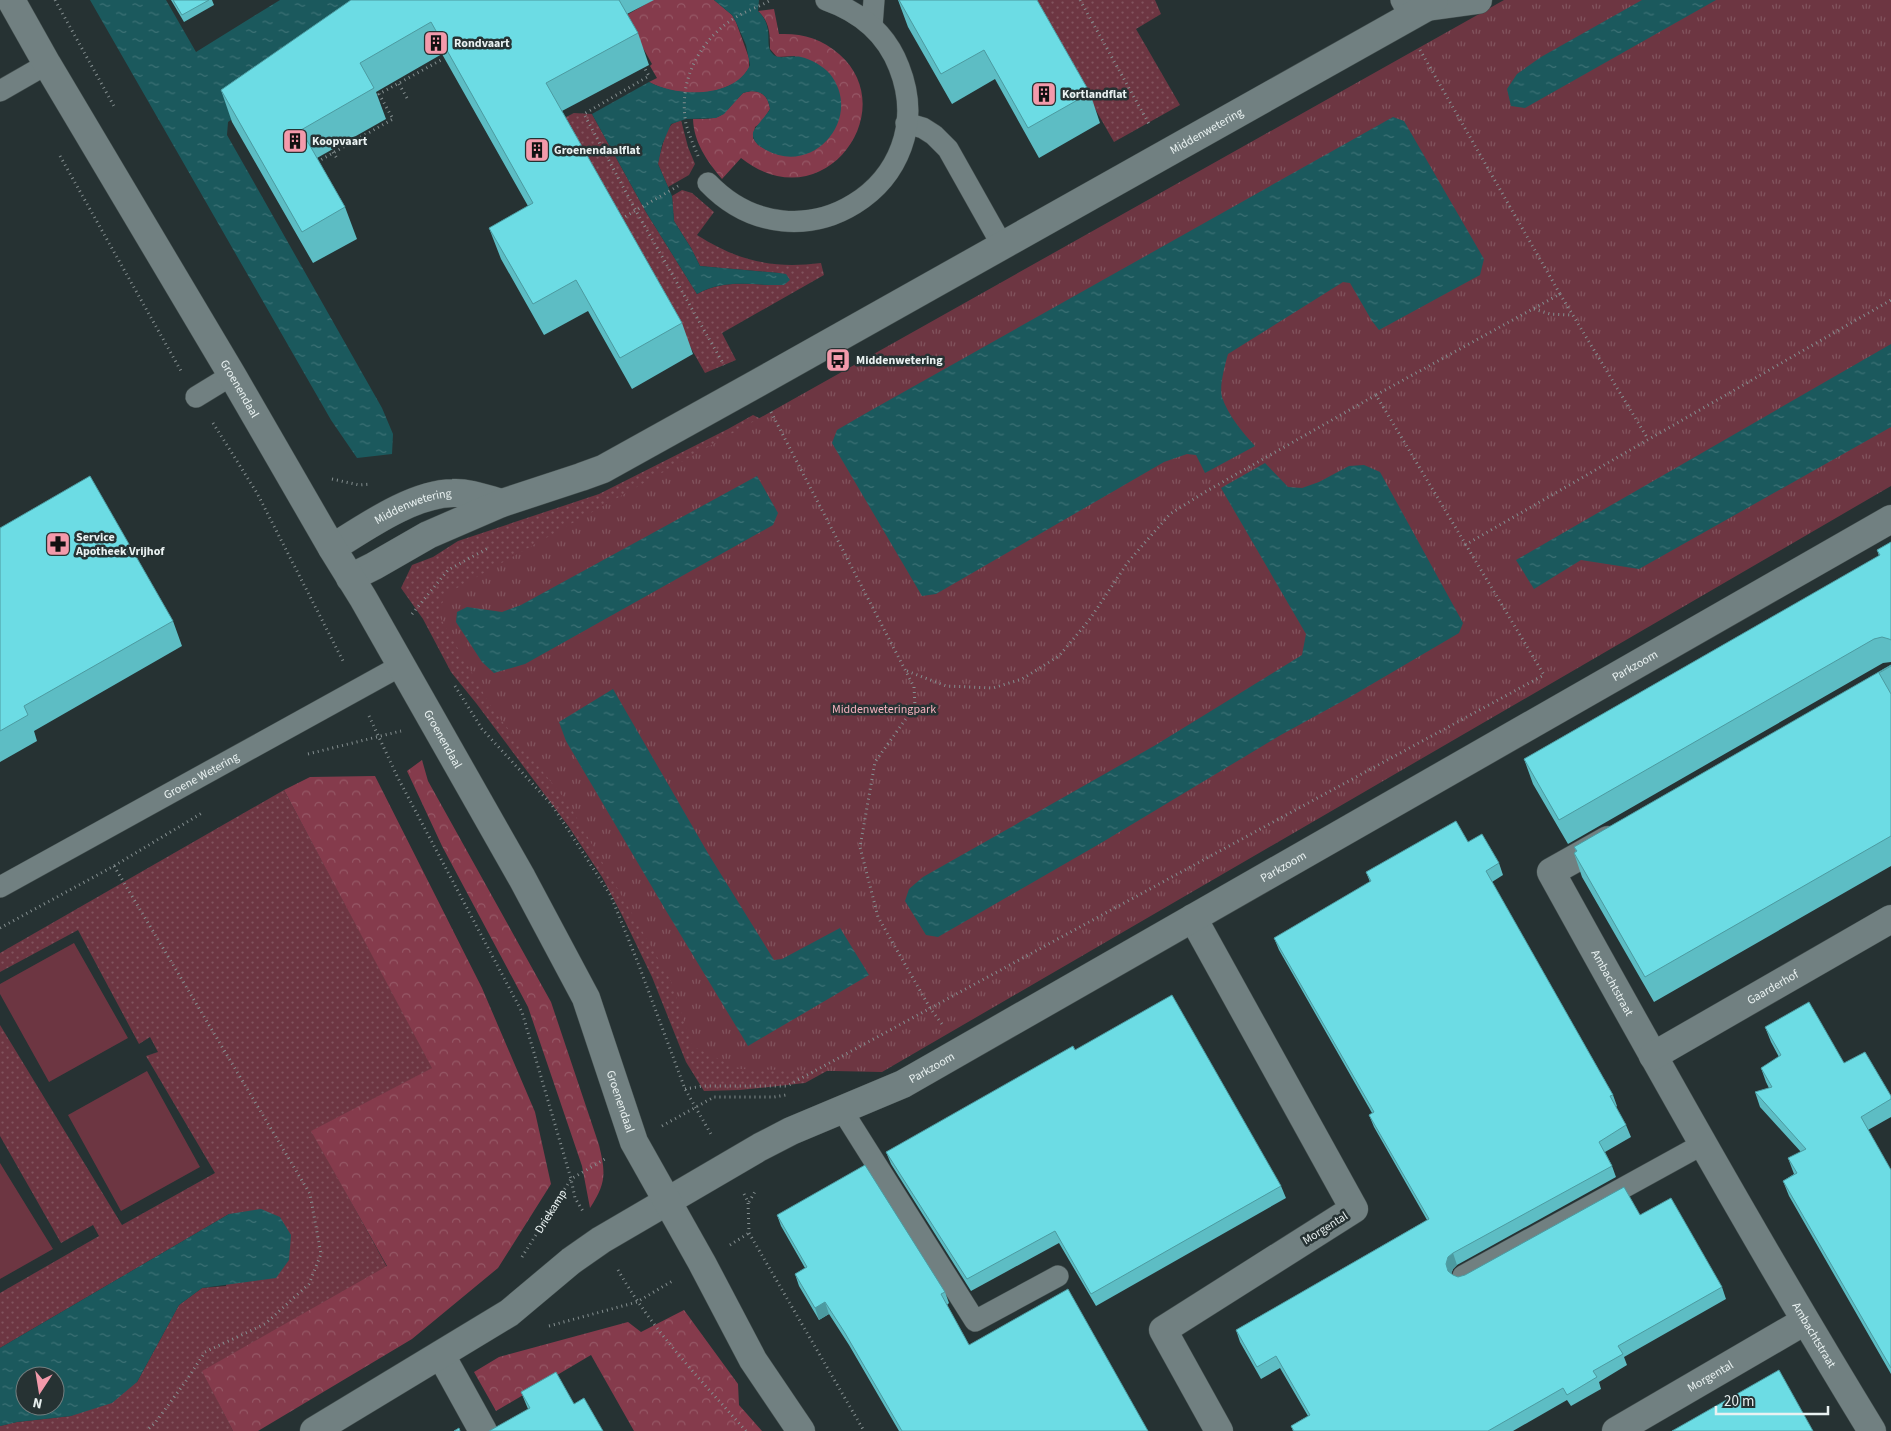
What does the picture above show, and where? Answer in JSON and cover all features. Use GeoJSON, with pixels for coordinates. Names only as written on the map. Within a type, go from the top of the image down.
{"type":"FeatureCollection","features":[{"type":"Feature","properties":{"kind":"street","name":"Groenendaal"},"geometry":{"type":"LineString","coordinates":[[11,0],[402,665],[522,878],[586,998],[634,1142],[702,1263],[753,1360],[801,1431]]}},
{"type":"Feature","properties":{"kind":"street","name":"Middenwetering"},"geometry":{"type":"LineString","coordinates":[[350,578],[428,535],[502,503],[596,472],[740,394],[1002,245],[1167,155],[1418,6],[1478,0]]}},
{"type":"Feature","properties":{"kind":"street","name":"Middenwetering"},"geometry":{"type":"LineString","coordinates":[[332,548],[410,502],[426,496],[454,493],[502,503]]}},
{"type":"Feature","properties":{"kind":"street","name":"Parkzoom"},"geometry":{"type":"LineString","coordinates":[[667,1202],[760,1147],[791,1131],[903,1084],[1891,519]]}},
{"type":"Feature","properties":{"kind":"street","name":"Ambachtstraat"},"geometry":{"type":"LineString","coordinates":[[1628,828],[1551,872],[1703,1144],[1805,1321],[1872,1431]]}},
{"type":"Feature","properties":{"kind":"street","name":"Morgental"},"geometry":{"type":"LineString","coordinates":[[1193,918],[1354,1209],[1163,1330],[1219,1431]]}},
{"type":"Feature","properties":{"kind":"street","name":"Gaarderhof"},"geometry":{"type":"LineString","coordinates":[[1653,1056],[1891,918]]}},
{"type":"Feature","properties":{"kind":"street"},"geometry":{"type":"LineString","coordinates":[[314,1431],[509,1314],[571,1261],[601,1240],[667,1202]]}},
{"type":"Feature","properties":{"kind":"street","name":"Morgental"},"geometry":{"type":"LineString","coordinates":[[1616,1431],[1805,1321]]}},
{"type":"Feature","properties":{"kind":"street"},"geometry":{"type":"LineString","coordinates":[[441,1355],[482,1431]]}},
{"type":"Feature","properties":{"kind":"lane"},"geometry":{"type":"LineString","coordinates":[[708,183],[722,197],[756,216],[774,221],[812,221],[831,216],[849,208],[879,184],[890,168],[899,151],[906,123],[906,94],[903,76],[886,41],[872,26],[858,14],[826,0]]}},
{"type":"Feature","properties":{"kind":"lane"},"geometry":{"type":"LineString","coordinates":[[872,26],[874,0]]}},
{"type":"Feature","properties":{"kind":"lane"},"geometry":{"type":"LineString","coordinates":[[9,86],[47,64]]}},
{"type":"Feature","properties":{"kind":"lane"},"geometry":{"type":"LineString","coordinates":[[906,123],[923,128],[934,135],[948,149],[1002,245]]}},
{"type":"Feature","properties":{"kind":"lane"},"geometry":{"type":"LineString","coordinates":[[196,397],[232,375]]}},
{"type":"Feature","properties":{"kind":"lane","name":"Groene Wetering"},"geometry":{"type":"LineString","coordinates":[[0,886],[402,665]]}},
{"type":"Feature","properties":{"kind":"lane"},"geometry":{"type":"LineString","coordinates":[[842,1110],[975,1321],[1058,1276]]}},
{"type":"Feature","properties":{"kind":"lane"},"geometry":{"type":"LineString","coordinates":[[1463,1276],[1703,1144]]}},
{"type":"Feature","properties":{"kind":"path"},"geometry":{"type":"LineString","coordinates":[[708,183],[691,139],[686,120],[684,107],[685,91],[689,75],[703,46],[714,34],[733,19],[771,0]]}},
{"type":"Feature","properties":{"kind":"path"},"geometry":{"type":"LineString","coordinates":[[1080,0],[1167,155]]}},
{"type":"Feature","properties":{"kind":"path"},"geometry":{"type":"LineString","coordinates":[[1418,6],[1421,52],[1572,315],[1648,438]]}},
{"type":"Feature","properties":{"kind":"path"},"geometry":{"type":"LineString","coordinates":[[639,58],[649,76],[584,114],[636,211],[740,394]]}},
{"type":"Feature","properties":{"kind":"path"},"geometry":{"type":"LineString","coordinates":[[317,162],[393,119],[379,94],[441,60]]}},
{"type":"Feature","properties":{"kind":"path"},"geometry":{"type":"LineString","coordinates":[[399,84],[407,98]]}},
{"type":"Feature","properties":{"kind":"path"},"geometry":{"type":"LineString","coordinates":[[334,152],[338,160]]}},
{"type":"Feature","properties":{"kind":"path"},"geometry":{"type":"LineString","coordinates":[[620,220],[670,191]]}},
{"type":"Feature","properties":{"kind":"path"},"geometry":{"type":"LineString","coordinates":[[907,671],[946,686],[992,688],[1022,678],[1059,656],[1090,619],[1128,562],[1170,514],[1290,444],[1560,294]]}},
{"type":"Feature","properties":{"kind":"path"},"geometry":{"type":"LineString","coordinates":[[1465,545],[1648,438],[1891,300]]}},
{"type":"Feature","properties":{"kind":"path"},"geometry":{"type":"LineString","coordinates":[[1534,309],[1550,314],[1572,315]]}},
{"type":"Feature","properties":{"kind":"path"},"geometry":{"type":"LineString","coordinates":[[1376,396],[1539,668]]}},
{"type":"Feature","properties":{"kind":"path"},"geometry":{"type":"LineString","coordinates":[[776,422],[914,687],[915,706],[875,762],[860,847],[878,917],[930,1008]]}},
{"type":"Feature","properties":{"kind":"path"},"geometry":{"type":"LineString","coordinates":[[685,1089],[703,1086],[787,1086],[1544,675]]}},
{"type":"Feature","properties":{"kind":"path"},"geometry":{"type":"LineString","coordinates":[[304,755],[378,737],[522,1012],[575,1198],[636,1302],[670,1346],[746,1431]]}},
{"type":"Feature","properties":{"kind":"path"},"geometry":{"type":"LineString","coordinates":[[0,928],[114,866],[204,812]]}},
{"type":"Feature","properties":{"kind":"path"},"geometry":{"type":"LineString","coordinates":[[114,866],[310,1194],[321,1254],[309,1284],[265,1324],[205,1352],[155,1423],[146,1431]]}},
{"type":"Feature","properties":{"kind":"path","name":"Driekamp"},"geometry":{"type":"LineString","coordinates":[[518,1262],[571,1179],[695,1107]]}},
{"type":"Feature","properties":{"kind":"green space"},"geometry":{"type":"Polygon","coordinates":[[[653,0],[714,0],[732,15],[749,58],[749,68],[743,76],[729,86],[718,90],[694,93],[671,90],[649,82],[657,78],[650,66],[652,64],[625,16],[653,0]]]}},
{"type":"Feature","properties":{"kind":"green space"},"geometry":{"type":"Polygon","coordinates":[[[1033,0],[1155,0],[1161,14],[1136,29],[1180,105],[1114,142],[1033,0]]]}},
{"type":"Feature","properties":{"kind":"green space","name":"Middenweteringpark"},"geometry":{"type":"Polygon","coordinates":[[[1504,0],[1891,0],[1891,486],[882,1072],[739,1069],[692,1046],[671,981],[568,803],[493,710],[437,612],[448,593],[1504,0]]]}},
{"type":"Feature","properties":{"kind":"green space"},"geometry":{"type":"Polygon","coordinates":[[[774,9],[779,34],[795,34],[818,40],[839,54],[857,77],[863,103],[858,129],[845,151],[825,168],[800,177],[771,174],[741,158],[722,179],[702,151],[696,136],[693,119],[718,117],[743,93],[753,91],[761,93],[767,99],[770,109],[761,123],[755,127],[753,138],[758,145],[771,152],[795,56],[777,57],[770,49],[767,24],[758,11],[774,9]]]}},
{"type":"Feature","properties":{"kind":"green space"},"geometry":{"type":"Polygon","coordinates":[[[574,113],[592,114],[646,212],[697,294],[729,284],[783,285],[779,273],[700,266],[674,221],[672,196],[682,190],[692,193],[714,212],[697,235],[712,244],[741,257],[771,264],[803,265],[821,263],[824,275],[722,333],[736,360],[705,373],[562,119],[574,113]]]}},
{"type":"Feature","properties":{"kind":"green space"},"geometry":{"type":"Polygon","coordinates":[[[681,120],[688,147],[695,164],[689,175],[668,187],[658,164],[659,157],[667,130],[672,124],[681,120]]]}},
{"type":"Feature","properties":{"kind":"green space"},"geometry":{"type":"Polygon","coordinates":[[[753,415],[761,419],[921,1019],[805,1083],[740,1090],[704,1091],[686,1062],[652,977],[602,877],[569,827],[451,672],[423,619],[401,588],[412,565],[433,557],[458,541],[599,494],[753,415]]]}},
{"type":"Feature","properties":{"kind":"green space"},"geometry":{"type":"Polygon","coordinates":[[[422,760],[428,781],[551,1002],[601,1155],[602,1185],[590,1208],[582,1166],[528,1007],[442,846],[407,771],[422,760]]]}},
{"type":"Feature","properties":{"kind":"green space"},"geometry":{"type":"Polygon","coordinates":[[[375,776],[482,988],[535,1112],[551,1184],[498,1268],[412,1339],[258,1431],[233,1431],[202,1371],[387,1266],[311,1131],[432,1068],[284,790],[310,777],[375,776]]]}},
{"type":"Feature","properties":{"kind":"green space"},"geometry":{"type":"Polygon","coordinates":[[[284,790],[433,1068],[312,1131],[387,1267],[203,1371],[233,1431],[0,1431],[0,1426],[17,1422],[71,1416],[137,1382],[179,1305],[202,1288],[226,1286],[229,1214],[0,1348],[0,1293],[99,1236],[93,1225],[61,1243],[0,1136],[0,1025],[122,1225],[215,1173],[146,1056],[158,1052],[150,1037],[139,1044],[78,930],[0,972],[0,953],[284,790]]]}},
{"type":"Feature","properties":{"kind":"green space"},"geometry":{"type":"Polygon","coordinates":[[[74,943],[128,1038],[49,1082],[0,994],[0,984],[74,943]]]}},
{"type":"Feature","properties":{"kind":"green space"},"geometry":{"type":"Polygon","coordinates":[[[147,1071],[200,1167],[121,1211],[68,1115],[147,1071]]]}},
{"type":"Feature","properties":{"kind":"green space"},"geometry":{"type":"Polygon","coordinates":[[[0,1163],[53,1249],[0,1279],[0,1163]]]}},
{"type":"Feature","properties":{"kind":"green space"},"geometry":{"type":"Polygon","coordinates":[[[684,1310],[738,1384],[739,1405],[762,1431],[634,1431],[591,1355],[496,1411],[474,1372],[499,1357],[628,1322],[641,1332],[684,1310]]]}},
{"type":"Feature","properties":{"kind":"water"},"geometry":{"type":"Polygon","coordinates":[[[90,0],[166,0],[196,52],[280,0],[367,0],[344,42],[228,122],[227,135],[382,408],[393,434],[392,454],[357,458],[331,420],[90,0]]]}},
{"type":"Feature","properties":{"kind":"water"},"geometry":{"type":"Polygon","coordinates":[[[714,0],[759,0],[758,11],[768,29],[769,45],[772,53],[778,57],[805,58],[824,68],[830,74],[839,91],[841,108],[837,124],[829,138],[816,149],[801,156],[784,156],[766,150],[755,141],[754,131],[770,109],[767,99],[761,93],[753,91],[743,93],[724,114],[716,118],[686,119],[671,124],[662,145],[658,164],[672,196],[674,221],[700,266],[786,274],[790,280],[784,285],[729,284],[697,294],[646,212],[592,114],[649,82],[674,90],[704,92],[732,84],[743,76],[750,65],[746,45],[732,15],[714,0]]]}},
{"type":"Feature","properties":{"kind":"water"},"geometry":{"type":"Polygon","coordinates":[[[1642,0],[1716,0],[1525,108],[1511,106],[1507,89],[1517,74],[1541,57],[1642,0]]]}},
{"type":"Feature","properties":{"kind":"water"},"geometry":{"type":"Polygon","coordinates":[[[1393,117],[1404,121],[1484,259],[1480,275],[1379,330],[1350,283],[1343,282],[1228,354],[1222,381],[1222,397],[1236,423],[1255,446],[1205,473],[1196,455],[1187,454],[1164,462],[936,594],[922,596],[832,443],[837,430],[1393,117]]]}},
{"type":"Feature","properties":{"kind":"water"},"geometry":{"type":"Polygon","coordinates":[[[1891,344],[1891,427],[1639,569],[1581,560],[1534,589],[1516,560],[1891,344]]]}},
{"type":"Feature","properties":{"kind":"water"},"geometry":{"type":"Polygon","coordinates":[[[1265,463],[1288,487],[1302,488],[1319,482],[1349,466],[1364,465],[1380,472],[1463,623],[1459,633],[1279,736],[1101,843],[938,937],[926,935],[905,901],[909,889],[923,877],[1154,746],[1302,655],[1306,634],[1221,488],[1265,463]]]}},
{"type":"Feature","properties":{"kind":"water"},"geometry":{"type":"Polygon","coordinates":[[[757,476],[778,513],[773,525],[525,664],[494,673],[482,662],[456,622],[457,612],[467,607],[502,612],[521,605],[757,476]]]}},
{"type":"Feature","properties":{"kind":"water"},"geometry":{"type":"Polygon","coordinates":[[[613,689],[709,855],[774,960],[782,959],[840,928],[869,975],[748,1046],[566,741],[559,722],[613,689]]]}},
{"type":"Feature","properties":{"kind":"water"},"geometry":{"type":"Polygon","coordinates":[[[261,1209],[280,1217],[291,1235],[289,1260],[276,1278],[202,1288],[179,1305],[137,1382],[112,1403],[71,1416],[17,1422],[0,1426],[0,1348],[229,1214],[261,1209]]]}},
{"type":"Feature","properties":{"kind":"building"},"geometry":{"type":"Polygon","coordinates":[[[173,0],[209,0],[182,15],[173,0]]]}},
{"type":"Feature","properties":{"kind":"building"},"geometry":{"type":"Polygon","coordinates":[[[351,0],[619,0],[638,33],[546,83],[682,323],[620,358],[576,280],[533,304],[489,228],[533,203],[431,22],[360,63],[374,88],[301,130],[345,207],[302,232],[221,90],[351,0]]]}},
{"type":"Feature","properties":{"kind":"building","name":"Kortlandflat"},"geometry":{"type":"Polygon","coordinates":[[[899,0],[1037,0],[1090,93],[1028,128],[984,50],[941,74],[899,0]]]}},
{"type":"Feature","properties":{"kind":"building"},"geometry":{"type":"Polygon","coordinates":[[[90,476],[173,621],[24,706],[28,715],[0,731],[0,528],[90,476]]]}},
{"type":"Feature","properties":{"kind":"building"},"geometry":{"type":"Polygon","coordinates":[[[1891,542],[1891,640],[1882,637],[1874,639],[1559,820],[1524,759],[1880,555],[1877,550],[1891,542]]]}},
{"type":"Feature","properties":{"kind":"building"},"geometry":{"type":"Polygon","coordinates":[[[1891,665],[1879,673],[1891,694],[1891,836],[1645,977],[1574,853],[1577,851],[1574,847],[1891,665]]]}},
{"type":"Feature","properties":{"kind":"building"},"geometry":{"type":"Polygon","coordinates":[[[1456,821],[1468,842],[1482,834],[1499,863],[1486,871],[1613,1095],[1610,1096],[1626,1125],[1599,1142],[1612,1166],[1453,1253],[1448,1257],[1446,1264],[1448,1271],[1458,1277],[1465,1275],[1624,1187],[1640,1215],[1671,1198],[1722,1287],[1618,1346],[1623,1354],[1593,1371],[1597,1377],[1567,1395],[1563,1388],[1488,1431],[1294,1431],[1291,1426],[1310,1415],[1276,1356],[1257,1367],[1236,1330],[1429,1219],[1369,1115],[1374,1112],[1274,938],[1371,881],[1366,872],[1456,821]]]}},
{"type":"Feature","properties":{"kind":"building"},"geometry":{"type":"Polygon","coordinates":[[[1172,995],[1281,1186],[1091,1294],[1055,1231],[967,1279],[886,1152],[1073,1046],[1075,1050],[1172,995]]]}},
{"type":"Feature","properties":{"kind":"building"},"geometry":{"type":"Polygon","coordinates":[[[1809,1002],[1844,1063],[1865,1052],[1891,1096],[1891,1099],[1861,1117],[1891,1170],[1891,1368],[1783,1181],[1797,1173],[1788,1158],[1806,1149],[1755,1092],[1772,1087],[1761,1068],[1781,1055],[1765,1027],[1809,1002]]]}},
{"type":"Feature","properties":{"kind":"building"},"geometry":{"type":"Polygon","coordinates":[[[865,1165],[945,1292],[941,1294],[969,1345],[1068,1289],[1148,1431],[902,1431],[825,1302],[815,1308],[795,1274],[807,1267],[777,1215],[865,1165]]]}},
{"type":"Feature","properties":{"kind":"building"},"geometry":{"type":"Polygon","coordinates":[[[1779,1370],[1813,1431],[1672,1431],[1779,1370]]]}},
{"type":"Feature","properties":{"kind":"building"},"geometry":{"type":"Polygon","coordinates":[[[556,1372],[574,1404],[584,1398],[603,1431],[489,1431],[530,1408],[521,1392],[556,1372]]]}},
{"type":"Feature","properties":{"kind":"place","name":"Rondvaart"},"geometry":{"type":"Point","coordinates":[436,43]}},
{"type":"Feature","properties":{"kind":"place","name":"Kortlandflat"},"geometry":{"type":"Point","coordinates":[1044,94]}},
{"type":"Feature","properties":{"kind":"place","name":"Koopvaart"},"geometry":{"type":"Point","coordinates":[295,141]}},
{"type":"Feature","properties":{"kind":"place","name":"Groenendaalflat"},"geometry":{"type":"Point","coordinates":[537,150]}},
{"type":"Feature","properties":{"kind":"place","name":"Middenwetering"},"geometry":{"type":"Point","coordinates":[838,360]}},
{"type":"Feature","properties":{"kind":"place","name":"Service Apotheek Vrijhof"},"geometry":{"type":"Point","coordinates":[58,544]}}]}
